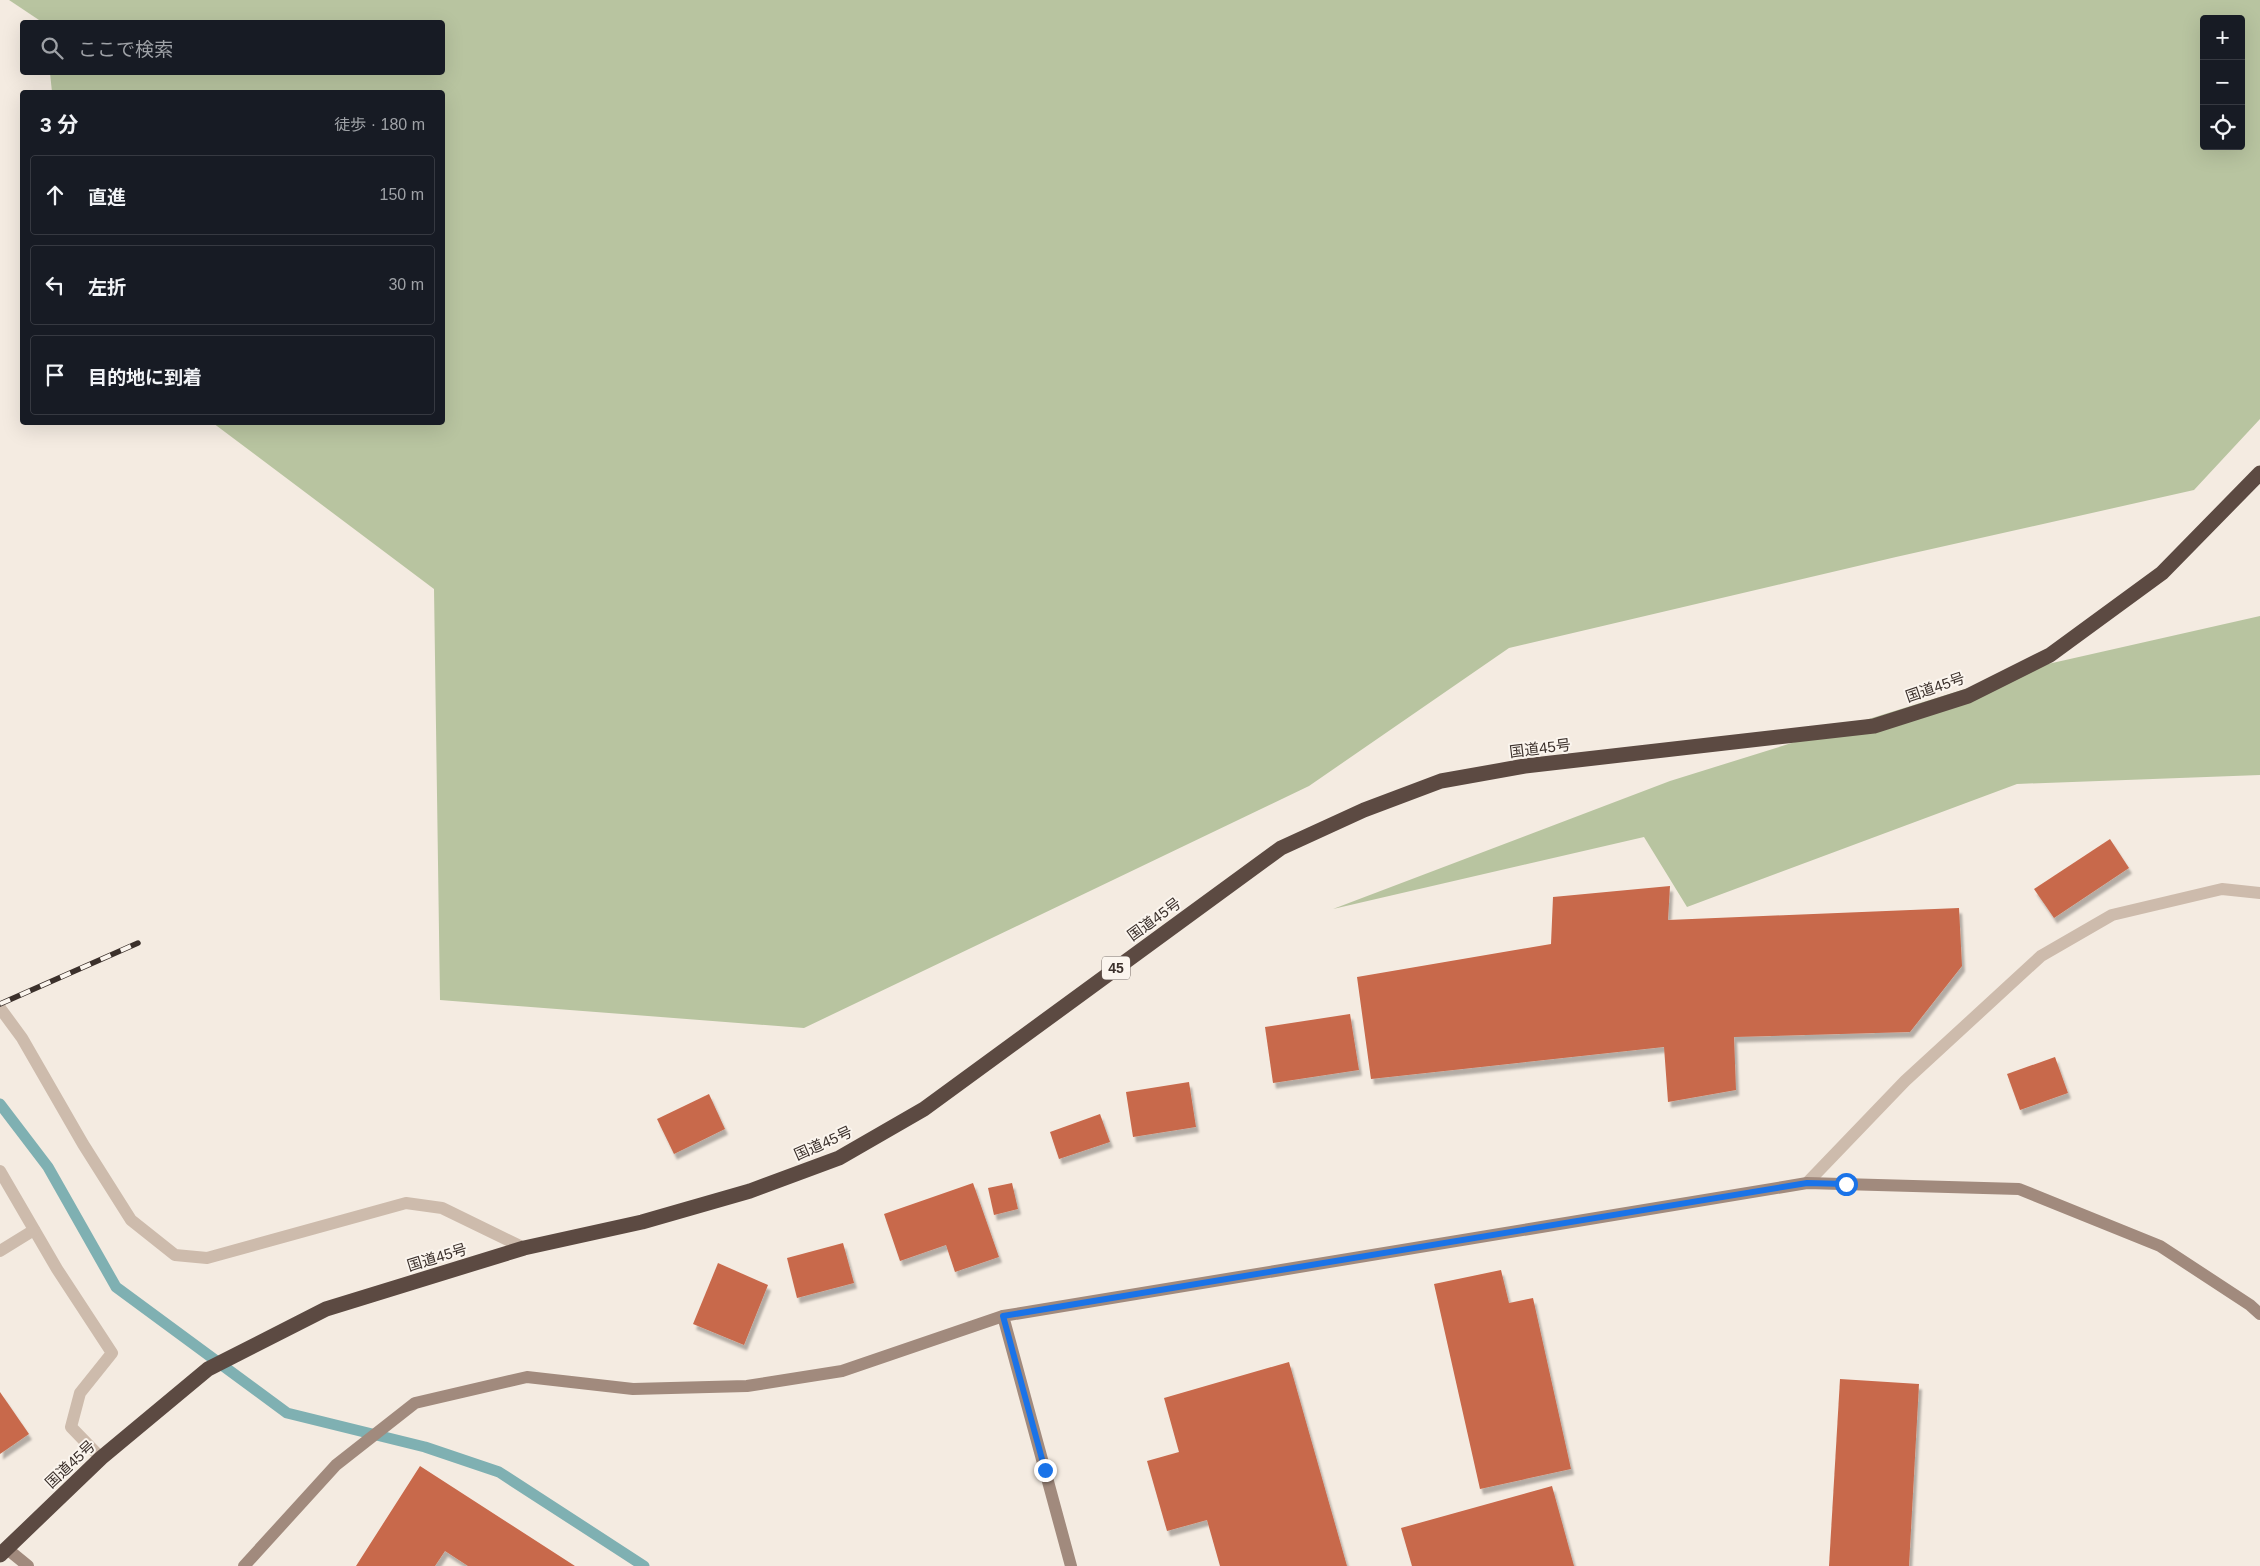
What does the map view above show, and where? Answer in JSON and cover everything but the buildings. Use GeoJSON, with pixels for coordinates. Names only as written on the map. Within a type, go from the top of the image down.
{"type":"FeatureCollection","features":[{"type":"Feature","properties":{"kind":"highway","name":"国道45号"},"geometry":{"type":"LineString","coordinates":[[3,1552],[102,1458],[208,1369],[326,1309],[524,1248],[651,1220],[750,1191],[839,1158],[924,1109],[1281,848],[1364,810],[1441,781],[1524,766],[1874,726],[1968,696],[2050,655],[2162,574],[2260,473]]}},
{"type":"Feature","properties":{"kind":"street"},"geometry":{"type":"LineString","coordinates":[[1807,1183],[1905,1081],[2041,956],[2112,915],[2222,888],[2260,893]]}},
{"type":"Feature","properties":{"kind":"street"},"geometry":{"type":"LineString","coordinates":[[0,1008],[22,1038],[83,1144],[131,1220],[174,1255],[207,1258],[406,1203],[442,1208],[524,1248]]}},
{"type":"Feature","properties":{"kind":"street"},"geometry":{"type":"LineString","coordinates":[[0,1171],[34,1230],[112,1353],[80,1393],[71,1427],[102,1458]]}},
{"type":"Feature","properties":{"kind":"street"},"geometry":{"type":"LineString","coordinates":[[244,1566],[336,1465],[415,1403],[527,1377],[633,1389],[747,1386],[842,1371],[1003,1316],[1807,1183],[2019,1189],[2160,1246],[2250,1305],[2260,1314]]}},
{"type":"Feature","properties":{"kind":"street"},"geometry":{"type":"LineString","coordinates":[[0,1251],[34,1230]]}},
{"type":"Feature","properties":{"kind":"street"},"geometry":{"type":"LineString","coordinates":[[1003,1316],[1071,1566]]}},
{"type":"Feature","properties":{"kind":"street"},"geometry":{"type":"LineString","coordinates":[[3,1552],[28,1566]]}},
{"type":"Feature","properties":{"kind":"green space"},"geometry":{"type":"Polygon","coordinates":[[[9,0],[2260,0],[2260,419],[2194,490],[1896,557],[1509,648],[1309,786],[804,1028],[440,1000],[434,589],[216,425],[445,425],[445,90],[52,90],[50,75],[445,75],[445,20],[39,20],[9,0]]]}},
{"type":"Feature","properties":{"kind":"green space"},"geometry":{"type":"Polygon","coordinates":[[[2260,616],[2260,775],[2017,784],[1687,907],[1644,837],[1333,909],[1670,781],[2039,666],[2260,616]]]}},
{"type":"Feature","properties":{"kind":"waterway"},"geometry":{"type":"LineString","coordinates":[[0,1104],[48,1167],[116,1287],[287,1413],[425,1447],[499,1472],[644,1566]]}},
{"type":"Feature","properties":{"kind":"railway"},"geometry":{"type":"LineString","coordinates":[[0,1004],[138,943]]}},
{"type":"Feature","properties":{"kind":"route"},"geometry":{"type":"LineString","coordinates":[[1045,1470],[1003,1316],[1807,1183],[1846,1184]]}}]}
